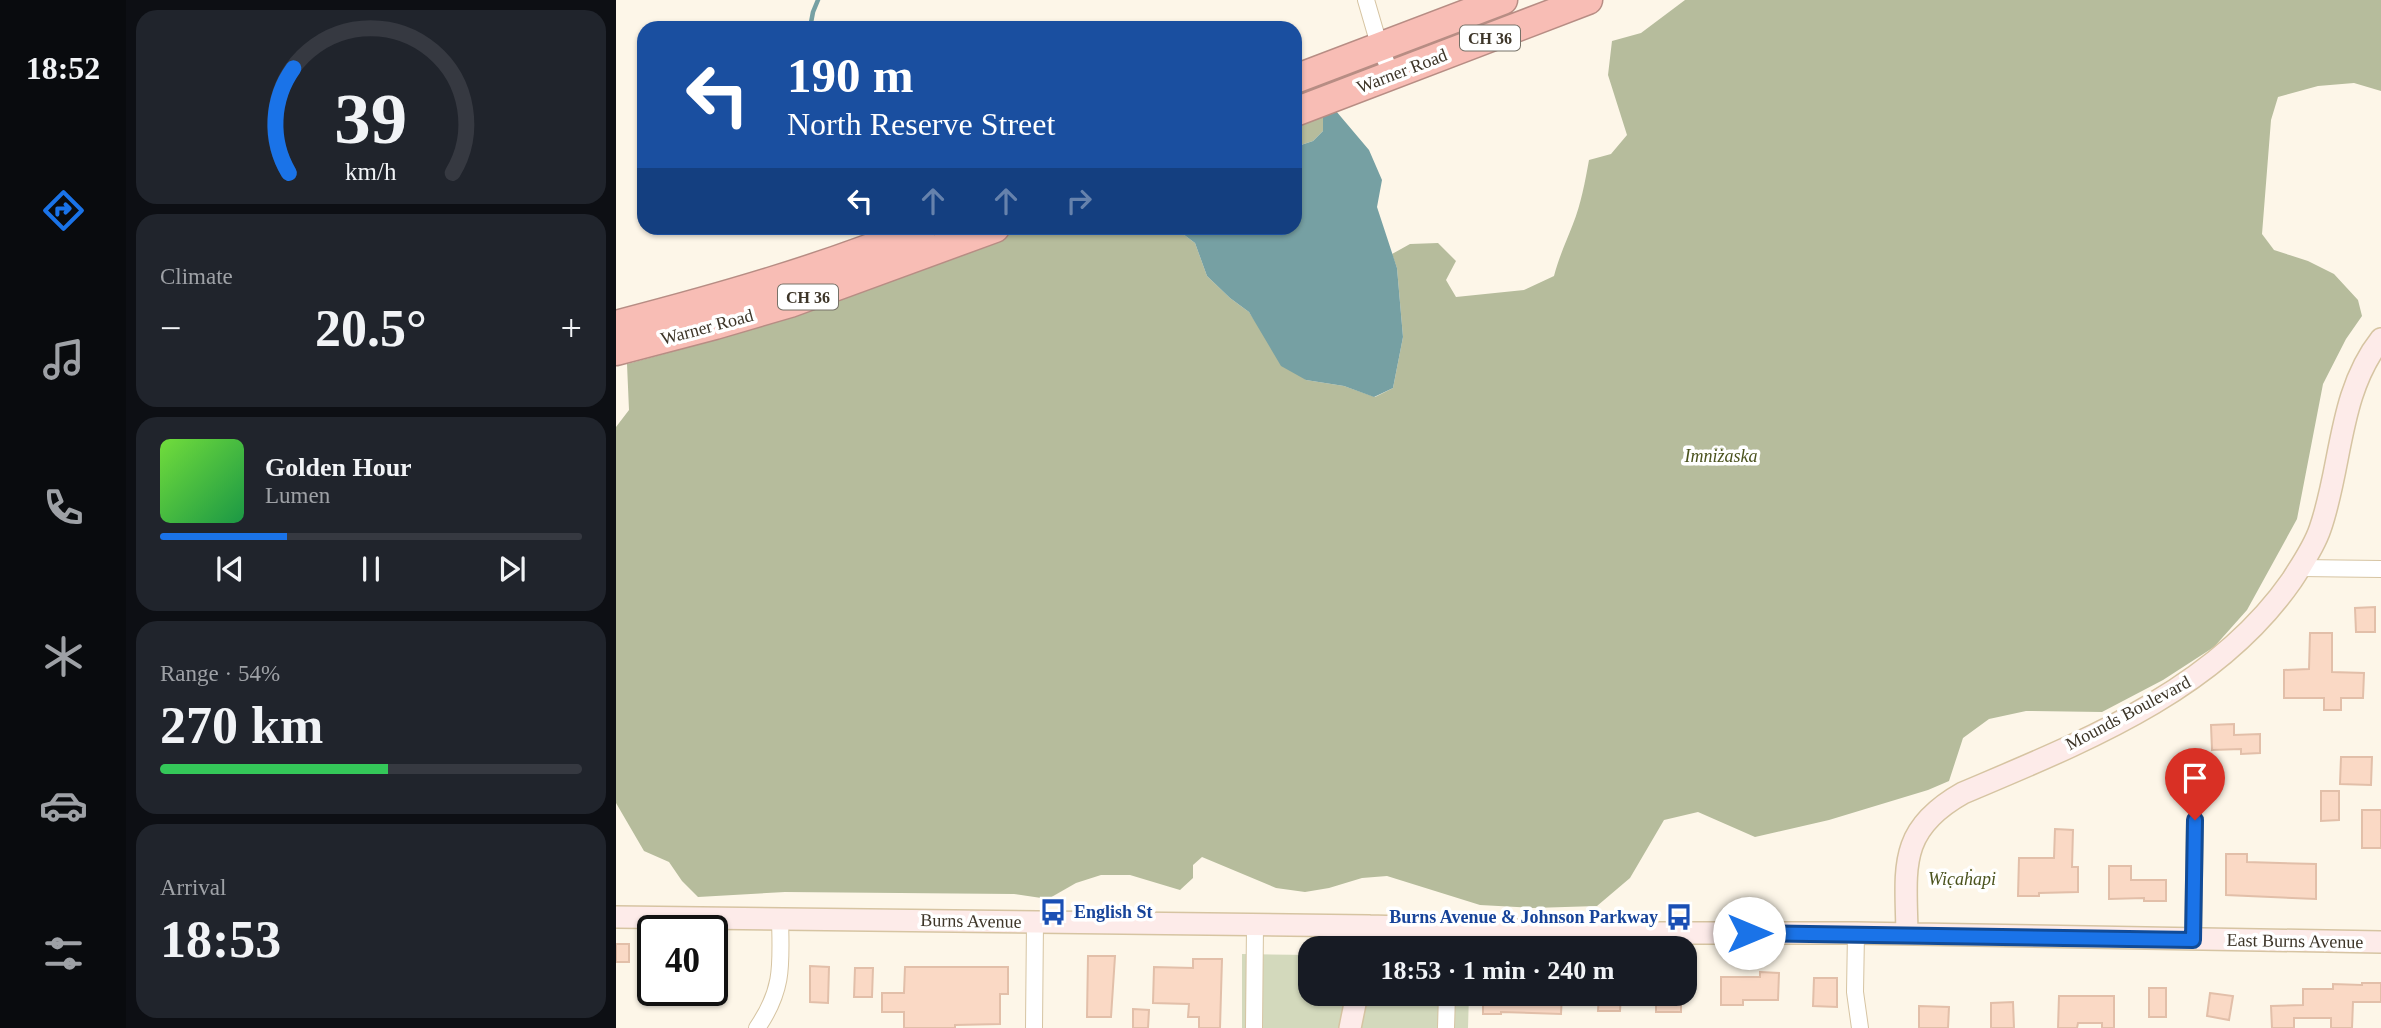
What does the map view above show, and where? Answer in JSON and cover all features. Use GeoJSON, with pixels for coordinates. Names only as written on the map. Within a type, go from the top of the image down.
{"type":"FeatureCollection","features":[{"type":"Feature","properties":{"kind":"highway","name":"Warner Road"},"geometry":{"type":"LineString","coordinates":[[1302,76],[1503,0]]}},
{"type":"Feature","properties":{"kind":"highway","name":"Warner Road"},"geometry":{"type":"LineString","coordinates":[[1302,110],[1588,0]]}},
{"type":"Feature","properties":{"kind":"highway","name":"Warner Road"},"geometry":{"type":"LineString","coordinates":[[616,325],[785,278],[904,235]]}},
{"type":"Feature","properties":{"kind":"highway","name":"Warner Road"},"geometry":{"type":"LineString","coordinates":[[616,351],[790,303],[976,235]]}},
{"type":"Feature","properties":{"kind":"street"},"geometry":{"type":"LineString","coordinates":[[1366,0],[1380,48],[1392,75]]}},
{"type":"Feature","properties":{"kind":"street","name":"Mounds Boulevard"},"geometry":{"type":"LineString","coordinates":[[1907,934],[1906,872],[1909,849],[1925,820],[1946,802],[2103,730],[2193,678],[2228,652],[2254,628],[2277,601],[2300,568],[2318,534],[2326,512],[2349,403],[2362,370],[2381,339]]}},
{"type":"Feature","properties":{"kind":"street"},"geometry":{"type":"LineString","coordinates":[[2300,568],[2381,569]]}},
{"type":"Feature","properties":{"kind":"street"},"geometry":{"type":"LineString","coordinates":[[2193,940],[2195,820]]}},
{"type":"Feature","properties":{"kind":"street","name":"Burns Avenue"},"geometry":{"type":"LineString","coordinates":[[616,917],[1369,926]]}},
{"type":"Feature","properties":{"kind":"street"},"geometry":{"type":"LineString","coordinates":[[757,1028],[774,1000],[779,985],[780,919]]}},
{"type":"Feature","properties":{"kind":"street"},"geometry":{"type":"LineString","coordinates":[[1034,1028],[1035,921]]}},
{"type":"Feature","properties":{"kind":"street"},"geometry":{"type":"LineString","coordinates":[[1254,1028],[1255,926]]}},
{"type":"Feature","properties":{"kind":"street"},"geometry":{"type":"LineString","coordinates":[[1368,936],[1369,926]]}},
{"type":"Feature","properties":{"kind":"street","name":"East Burns Avenue"},"geometry":{"type":"LineString","coordinates":[[1369,926],[1429,936]]}},
{"type":"Feature","properties":{"kind":"street","name":"East Burns Avenue"},"geometry":{"type":"LineString","coordinates":[[1532,936],[1616,933],[1856,933],[2381,942]]}},
{"type":"Feature","properties":{"kind":"street"},"geometry":{"type":"LineString","coordinates":[[1856,933],[1855,992],[1860,1028]]}},
{"type":"Feature","properties":{"kind":"street"},"geometry":{"type":"LineString","coordinates":[[1350,1028],[1355,1006]]}},
{"type":"Feature","properties":{"kind":"street"},"geometry":{"type":"LineString","coordinates":[[1446,1028],[1447,1006]]}},
{"type":"Feature","properties":{"kind":"green space","name":"Wic̣aḣapi"},"geometry":{"type":"Polygon","coordinates":[[[1685,0],[2381,0],[2381,91],[2354,83],[2318,86],[2278,97],[2271,120],[2262,234],[2274,250],[2308,261],[2334,274],[2358,300],[2362,316],[2346,339],[2323,384],[2297,519],[2247,610],[2214,647],[2163,680],[2102,712],[2026,711],[1989,719],[1963,738],[1949,781],[1928,790],[1829,820],[1755,837],[1698,812],[1664,820],[1630,878],[1597,906],[1533,908],[1480,905],[1387,876],[1362,878],[1305,892],[1276,888],[1202,857],[1193,865],[1193,878],[1180,890],[1130,875],[1101,875],[1076,883],[1048,899],[1014,894],[785,892],[698,897],[682,881],[669,862],[644,851],[616,803],[616,427],[629,410],[627,364],[726,337],[847,297],[1008,235],[1184,235],[1195,243],[1207,276],[1249,312],[1265,336],[1306,380],[1344,386],[1375,397],[1393,388],[1403,337],[1397,268],[1392,254],[1410,244],[1438,243],[1456,261],[1446,280],[1456,297],[1524,290],[1554,276],[1578,209],[1589,160],[1611,154],[1627,135],[1608,75],[1612,41],[1641,33],[1685,0]]]}},
{"type":"Feature","properties":{"kind":"green space"},"geometry":{"type":"Polygon","coordinates":[[[1323,117],[1323,131],[1313,141],[1302,145],[1302,124],[1323,117]]]}},
{"type":"Feature","properties":{"kind":"green space"},"geometry":{"type":"Polygon","coordinates":[[[1242,954],[1298,955],[1298,1006],[1469,1006],[1468,1028],[1242,1028],[1242,954]]]}},
{"type":"Feature","properties":{"kind":"water"},"geometry":{"type":"Polygon","coordinates":[[[1336,111],[1369,150],[1382,180],[1377,207],[1397,268],[1403,337],[1393,388],[1374,397],[1344,386],[1306,380],[1281,366],[1249,312],[1207,276],[1195,243],[1184,235],[1302,235],[1302,145],[1313,141],[1323,131],[1323,117],[1336,111]]]}},
{"type":"Feature","properties":{"kind":"building"},"geometry":{"type":"Polygon","coordinates":[[[2375,607],[2375,632],[2356,632],[2355,608],[2375,607]]]}},
{"type":"Feature","properties":{"kind":"building"},"geometry":{"type":"Polygon","coordinates":[[[2310,633],[2332,633],[2332,672],[2364,673],[2363,698],[2341,698],[2341,710],[2324,710],[2324,698],[2284,698],[2284,670],[2309,669],[2310,633]]]}},
{"type":"Feature","properties":{"kind":"building"},"geometry":{"type":"Polygon","coordinates":[[[2234,724],[2234,735],[2260,734],[2260,753],[2241,754],[2241,749],[2212,750],[2211,725],[2234,724]]]}},
{"type":"Feature","properties":{"kind":"building"},"geometry":{"type":"Polygon","coordinates":[[[2341,757],[2372,757],[2371,785],[2340,784],[2341,757]]]}},
{"type":"Feature","properties":{"kind":"building"},"geometry":{"type":"Polygon","coordinates":[[[2321,791],[2339,791],[2339,820],[2321,821],[2321,791]]]}},
{"type":"Feature","properties":{"kind":"building"},"geometry":{"type":"Polygon","coordinates":[[[2362,810],[2381,810],[2381,848],[2362,848],[2362,810]]]}},
{"type":"Feature","properties":{"kind":"building"},"geometry":{"type":"Polygon","coordinates":[[[2055,829],[2073,830],[2072,867],[2078,867],[2078,892],[2018,896],[2019,858],[2054,858],[2055,829]]]}},
{"type":"Feature","properties":{"kind":"building"},"geometry":{"type":"Polygon","coordinates":[[[2226,854],[2247,854],[2247,862],[2316,864],[2316,899],[2226,895],[2226,854]]]}},
{"type":"Feature","properties":{"kind":"building"},"geometry":{"type":"Polygon","coordinates":[[[2109,866],[2131,866],[2131,880],[2166,880],[2166,901],[2144,901],[2144,898],[2109,899],[2109,866]]]}},
{"type":"Feature","properties":{"kind":"building"},"geometry":{"type":"Polygon","coordinates":[[[616,944],[629,944],[629,962],[616,962],[616,944]]]}},
{"type":"Feature","properties":{"kind":"building"},"geometry":{"type":"Polygon","coordinates":[[[1088,956],[1115,956],[1111,1017],[1087,1017],[1088,956]]]}},
{"type":"Feature","properties":{"kind":"building"},"geometry":{"type":"Polygon","coordinates":[[[1193,959],[1222,959],[1220,1028],[1199,1028],[1199,1017],[1188,1017],[1189,1004],[1153,1003],[1154,967],[1193,968],[1193,959]]]}},
{"type":"Feature","properties":{"kind":"building"},"geometry":{"type":"Polygon","coordinates":[[[810,966],[829,967],[828,1003],[810,1002],[810,966]]]}},
{"type":"Feature","properties":{"kind":"building"},"geometry":{"type":"Polygon","coordinates":[[[905,967],[1008,967],[1008,994],[1000,994],[1000,1024],[955,1025],[955,1028],[904,1028],[904,1012],[882,1012],[882,993],[904,993],[905,967]]]}},
{"type":"Feature","properties":{"kind":"building"},"geometry":{"type":"Polygon","coordinates":[[[855,968],[873,968],[872,997],[854,997],[855,968]]]}},
{"type":"Feature","properties":{"kind":"building"},"geometry":{"type":"Polygon","coordinates":[[[1760,972],[1779,973],[1778,1000],[1743,1000],[1743,1005],[1721,1005],[1721,977],[1760,977],[1760,972]]]}},
{"type":"Feature","properties":{"kind":"building"},"geometry":{"type":"Polygon","coordinates":[[[1814,978],[1837,978],[1837,1007],[1813,1006],[1814,978]]]}},
{"type":"Feature","properties":{"kind":"building"},"geometry":{"type":"Polygon","coordinates":[[[2381,983],[2381,1002],[2353,1002],[2352,1028],[2331,1028],[2331,1018],[2294,1018],[2294,1028],[2272,1028],[2271,1006],[2303,1005],[2303,989],[2333,989],[2333,984],[2381,983]]]}},
{"type":"Feature","properties":{"kind":"building"},"geometry":{"type":"Polygon","coordinates":[[[2149,988],[2166,988],[2166,1017],[2149,1017],[2149,988]]]}},
{"type":"Feature","properties":{"kind":"building"},"geometry":{"type":"Polygon","coordinates":[[[2210,993],[2233,996],[2229,1020],[2207,1016],[2210,993]]]}},
{"type":"Feature","properties":{"kind":"building"},"geometry":{"type":"Polygon","coordinates":[[[2059,996],[2114,996],[2114,1028],[2102,1028],[2102,1023],[2078,1023],[2077,1028],[2058,1028],[2059,996]]]}},
{"type":"Feature","properties":{"kind":"building"},"geometry":{"type":"Polygon","coordinates":[[[2013,1002],[2014,1028],[1991,1028],[1991,1003],[2013,1002]]]}},
{"type":"Feature","properties":{"kind":"building"},"geometry":{"type":"Polygon","coordinates":[[[1483,1006],[1561,1006],[1561,1014],[1483,1014],[1483,1006]]]}},
{"type":"Feature","properties":{"kind":"building"},"geometry":{"type":"Polygon","coordinates":[[[1598,1006],[1620,1006],[1620,1011],[1598,1011],[1598,1006]]]}},
{"type":"Feature","properties":{"kind":"building"},"geometry":{"type":"Polygon","coordinates":[[[1656,1006],[1681,1006],[1681,1012],[1656,1012],[1656,1006]]]}},
{"type":"Feature","properties":{"kind":"building"},"geometry":{"type":"Polygon","coordinates":[[[1919,1006],[1949,1007],[1948,1028],[1919,1028],[1919,1006]]]}},
{"type":"Feature","properties":{"kind":"building"},"geometry":{"type":"Polygon","coordinates":[[[1133,1009],[1149,1010],[1148,1028],[1133,1028],[1133,1009]]]}},
{"type":"Feature","properties":{"kind":"waterway"},"geometry":{"type":"LineString","coordinates":[[811,21],[818,0]]}},
{"type":"Feature","properties":{"kind":"place","name":"English St"},"geometry":{"type":"Point","coordinates":[1053,912]}},
{"type":"Feature","properties":{"kind":"place","name":"Burns Avenue & Johnson Parkway"},"geometry":{"type":"Point","coordinates":[1679,917]}},
{"type":"Feature","properties":{"kind":"route"},"geometry":{"type":"LineString","coordinates":[[1749,933],[2193,940],[2195,820]]}},
{"type":"Feature","properties":{"kind":"park label","name":"Imniżaska"},"geometry":{"type":"Point","coordinates":[1721,456]}}]}
